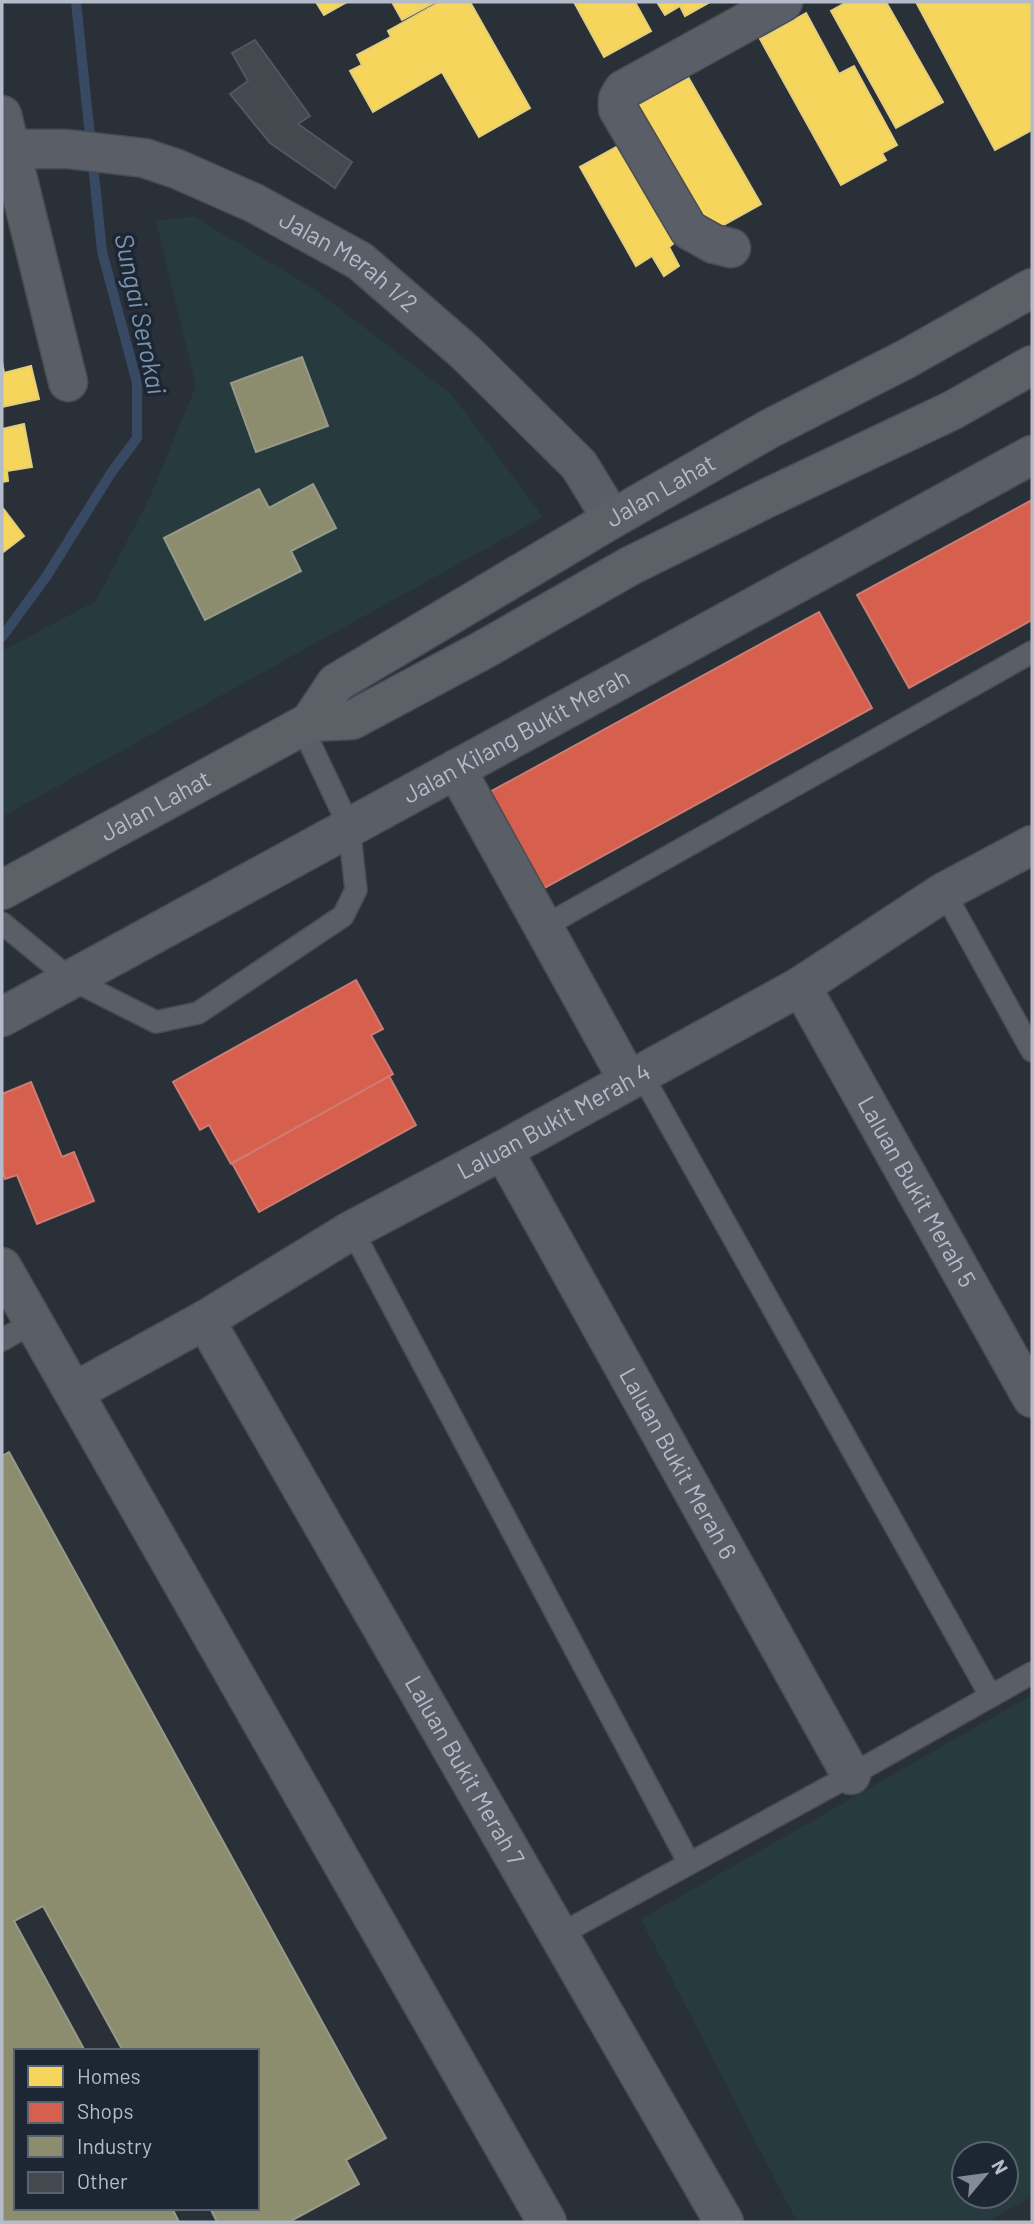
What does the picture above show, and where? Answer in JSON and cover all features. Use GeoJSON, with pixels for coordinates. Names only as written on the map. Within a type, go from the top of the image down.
{"type":"FeatureCollection","features":[{"type":"Feature","properties":{"kind":"main road","name":"Jalan Lahat"},"geometry":{"type":"LineString","coordinates":[[306,724],[336,683],[611,519],[769,429],[906,359],[1032,288]]}},
{"type":"Feature","properties":{"kind":"main road"},"geometry":{"type":"LineString","coordinates":[[906,359],[1032,319]]}},
{"type":"Feature","properties":{"kind":"main road","name":"Jalan Lahat"},"geometry":{"type":"LineString","coordinates":[[2,890],[306,724],[352,720],[483,650],[630,566],[953,410],[1032,365]]}},
{"type":"Feature","properties":{"kind":"main road"},"geometry":{"type":"LineString","coordinates":[[352,720],[396,680],[566,574],[597,544],[611,519],[639,528],[662,522],[827,448],[953,410]]}},
{"type":"Feature","properties":{"kind":"street"},"geometry":{"type":"LineString","coordinates":[[731,248],[714,244],[689,230],[618,109],[618,99],[623,90],[783,2]]}},
{"type":"Feature","properties":{"kind":"street"},"geometry":{"type":"LineString","coordinates":[[4,138],[68,382]]}},
{"type":"Feature","properties":{"kind":"street","name":"Jalan Merah 1/2"},"geometry":{"type":"LineString","coordinates":[[4,138],[144,158],[177,169],[254,203],[359,261],[465,352],[579,465],[611,519]]}},
{"type":"Feature","properties":{"kind":"street","name":"Jalan Kilang Bukit Merah"},"geometry":{"type":"LineString","coordinates":[[2,1017],[69,978],[1032,455]]}},
{"type":"Feature","properties":{"kind":"street"},"geometry":{"type":"LineString","coordinates":[[456,769],[543,927],[635,1077]]}},
{"type":"Feature","properties":{"kind":"street","name":"Laluan Bukit Merah 4"},"geometry":{"type":"LineString","coordinates":[[74,1392],[205,1320],[352,1230],[801,986],[944,892],[1032,845]]}},
{"type":"Feature","properties":{"kind":"street","name":"Laluan Bukit Merah 5"},"geometry":{"type":"LineString","coordinates":[[801,986],[1032,1398]]}},
{"type":"Feature","properties":{"kind":"street","name":"Laluan Bukit Merah 6"},"geometry":{"type":"LineString","coordinates":[[503,1150],[851,1775]]}},
{"type":"Feature","properties":{"kind":"street"},"geometry":{"type":"LineString","coordinates":[[2,1267],[17,1332],[74,1392],[547,2222]]}},
{"type":"Feature","properties":{"kind":"street","name":"Laluan Bukit Merah 7"},"geometry":{"type":"LineString","coordinates":[[205,1320],[724,2222]]}},
{"type":"Feature","properties":{"kind":"lane"},"geometry":{"type":"LineString","coordinates":[[543,927],[1032,652]]}},
{"type":"Feature","properties":{"kind":"lane"},"geometry":{"type":"LineString","coordinates":[[2,923],[69,978],[156,1022],[198,1013],[343,916],[356,890],[349,827],[306,724]]}},
{"type":"Feature","properties":{"kind":"lane"},"geometry":{"type":"LineString","coordinates":[[944,892],[1032,1051]]}},
{"type":"Feature","properties":{"kind":"lane"},"geometry":{"type":"LineString","coordinates":[[635,1077],[990,1695]]}},
{"type":"Feature","properties":{"kind":"lane"},"geometry":{"type":"LineString","coordinates":[[352,1230],[689,1863]]}},
{"type":"Feature","properties":{"kind":"lane"},"geometry":{"type":"LineString","coordinates":[[559,1935],[1032,1673]]}},
{"type":"Feature","properties":{"kind":"green space"},"geometry":{"type":"Polygon","coordinates":[[[193,216],[313,288],[452,395],[543,517],[2,817],[2,651],[96,601],[149,499],[196,386],[156,221],[193,216]]]}},
{"type":"Feature","properties":{"kind":"green space"},"geometry":{"type":"Polygon","coordinates":[[[1032,1695],[1032,2197],[1020,2204],[1020,2140],[950,2140],[950,2210],[1008,2210],[986,2222],[797,2222],[641,1919],[1032,1695]]]}},
{"type":"Feature","properties":{"kind":"building: Homes"},"geometry":{"type":"Polygon","coordinates":[[[316,2],[347,2],[324,15],[316,2]]]}},
{"type":"Feature","properties":{"kind":"building: Homes"},"geometry":{"type":"Polygon","coordinates":[[[392,2],[435,2],[402,20],[392,2]]]}},
{"type":"Feature","properties":{"kind":"building: Homes"},"geometry":{"type":"Polygon","coordinates":[[[440,2],[470,2],[530,108],[479,137],[442,72],[373,112],[350,71],[362,65],[357,55],[391,37],[388,31],[440,2]]]}},
{"type":"Feature","properties":{"kind":"building: Homes"},"geometry":{"type":"Polygon","coordinates":[[[574,2],[635,2],[651,31],[604,57],[574,2]]]}},
{"type":"Feature","properties":{"kind":"building: Homes"},"geometry":{"type":"Polygon","coordinates":[[[657,2],[710,2],[685,16],[680,6],[665,15],[657,2]]]}},
{"type":"Feature","properties":{"kind":"building: Homes"},"geometry":{"type":"Polygon","coordinates":[[[847,2],[886,2],[943,102],[896,128],[831,11],[847,2]]]}},
{"type":"Feature","properties":{"kind":"building: Homes"},"geometry":{"type":"Polygon","coordinates":[[[916,2],[1032,2],[1032,130],[995,150],[916,2]]]}},
{"type":"Feature","properties":{"kind":"building: Homes"},"geometry":{"type":"Polygon","coordinates":[[[806,13],[839,74],[854,66],[897,145],[882,153],[886,160],[841,185],[760,39],[806,13]]]}},
{"type":"Feature","properties":{"kind":"building: Homes"},"geometry":{"type":"Polygon","coordinates":[[[688,77],[761,204],[704,236],[632,109],[688,77]]]}},
{"type":"Feature","properties":{"kind":"building: Homes"},"geometry":{"type":"Polygon","coordinates":[[[618,146],[674,243],[669,247],[679,266],[664,276],[652,256],[636,266],[580,167],[618,146]]]}},
{"type":"Feature","properties":{"kind":"building: Homes"},"geometry":{"type":"Polygon","coordinates":[[[2,362],[4,373],[31,366],[39,399],[2,407],[2,362]]]}},
{"type":"Feature","properties":{"kind":"building: Homes"},"geometry":{"type":"Polygon","coordinates":[[[24,424],[32,467],[7,471],[8,481],[2,482],[2,429],[24,424]]]}},
{"type":"Feature","properties":{"kind":"building: Homes"},"geometry":{"type":"Polygon","coordinates":[[[2,507],[24,536],[2,553],[2,507]]]}},
{"type":"Feature","properties":{"kind":"building: Shops"},"geometry":{"type":"Polygon","coordinates":[[[1032,500],[1032,620],[909,688],[857,595],[1032,500]]]}},
{"type":"Feature","properties":{"kind":"building: Shops"},"geometry":{"type":"Polygon","coordinates":[[[819,612],[872,708],[541,890],[488,793],[819,612]]]}},
{"type":"Feature","properties":{"kind":"building: Shops"},"geometry":{"type":"Polygon","coordinates":[[[356,980],[383,1029],[371,1035],[393,1074],[231,1164],[209,1125],[200,1130],[173,1082],[356,980]]]}},
{"type":"Feature","properties":{"kind":"building: Shops"},"geometry":{"type":"Polygon","coordinates":[[[389,1076],[416,1125],[259,1212],[232,1163],[389,1076]]]}},
{"type":"Feature","properties":{"kind":"building: Shops"},"geometry":{"type":"Polygon","coordinates":[[[31,1082],[62,1157],[74,1152],[94,1201],[37,1224],[17,1175],[5,1179],[2,1170],[2,1094],[31,1082]]]}},
{"type":"Feature","properties":{"kind":"building: Industry"},"geometry":{"type":"Polygon","coordinates":[[[302,357],[328,426],[256,452],[231,383],[302,357]]]}},
{"type":"Feature","properties":{"kind":"building: Industry"},"geometry":{"type":"Polygon","coordinates":[[[313,484],[336,528],[291,551],[301,571],[205,620],[164,538],[259,489],[269,508],[313,484]]]}},
{"type":"Feature","properties":{"kind":"building: Industry"},"geometry":{"type":"Polygon","coordinates":[[[9,1452],[386,2138],[346,2160],[359,2184],[289,2222],[217,2222],[211,2210],[259,2210],[259,2049],[122,2049],[43,1906],[14,1921],[84,2049],[14,2049],[14,2210],[173,2210],[179,2222],[2,2222],[2,1456],[9,1452]]]}},
{"type":"Feature","properties":{"kind":"building: Other"},"geometry":{"type":"Polygon","coordinates":[[[255,40],[310,116],[298,124],[352,162],[335,188],[270,143],[230,94],[248,81],[232,53],[255,40]]]}},
{"type":"Feature","properties":{"kind":"waterway","name":"Sungai Serokai"},"geometry":{"type":"LineString","coordinates":[[2,637],[46,577],[111,473],[137,438],[137,383],[102,251],[76,2]]}}]}
